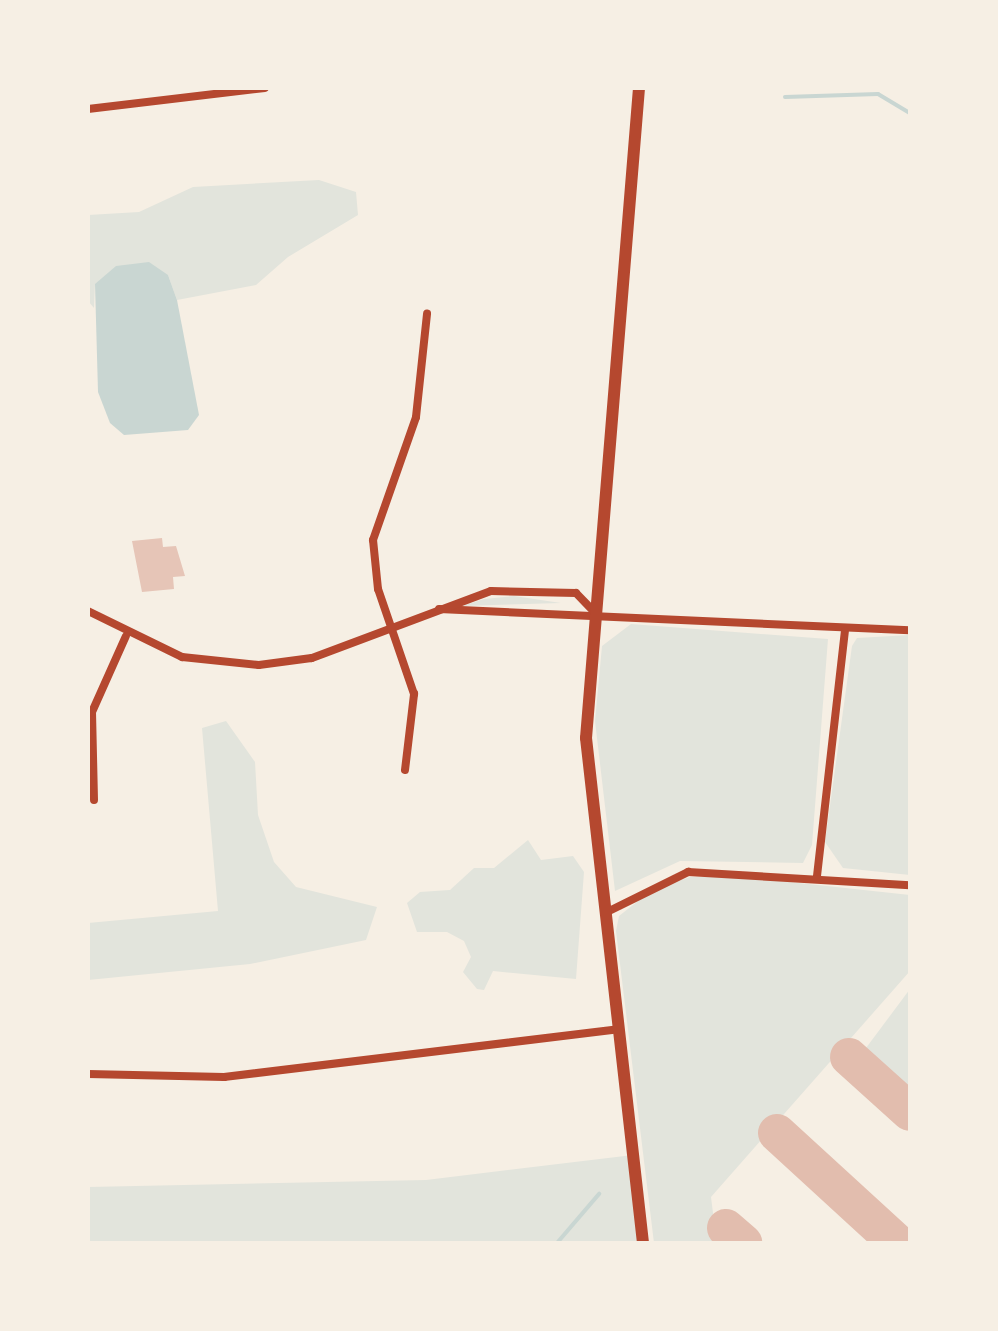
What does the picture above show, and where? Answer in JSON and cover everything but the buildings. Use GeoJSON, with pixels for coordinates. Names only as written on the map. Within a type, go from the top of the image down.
{"type":"FeatureCollection","features":[{"type":"Feature","properties":{"kind":"main road"},"geometry":{"type":"LineString","coordinates":[[639,88],[586,738],[643,1243]]}},
{"type":"Feature","properties":{"kind":"street"},"geometry":{"type":"LineString","coordinates":[[88,109],[265,88]]}},
{"type":"Feature","properties":{"kind":"street"},"geometry":{"type":"LineString","coordinates":[[405,770],[415,704],[374,573],[373,540],[416,417],[427,314]]}},
{"type":"Feature","properties":{"kind":"street"},"geometry":{"type":"LineString","coordinates":[[88,611],[126,636],[182,657],[259,665],[312,658],[491,591],[545,589],[576,593],[595,613]]}},
{"type":"Feature","properties":{"kind":"street"},"geometry":{"type":"LineString","coordinates":[[439,609],[573,619],[595,613],[845,632],[910,630]]}},
{"type":"Feature","properties":{"kind":"street"},"geometry":{"type":"LineString","coordinates":[[817,876],[845,632]]}},
{"type":"Feature","properties":{"kind":"street"},"geometry":{"type":"LineString","coordinates":[[94,800],[92,712],[126,636]]}},
{"type":"Feature","properties":{"kind":"street"},"geometry":{"type":"LineString","coordinates":[[604,914],[688,872],[817,876],[910,885]]}},
{"type":"Feature","properties":{"kind":"street"},"geometry":{"type":"LineString","coordinates":[[88,1074],[213,1078],[618,1029]]}},
{"type":"Feature","properties":{"kind":"shaded area"},"geometry":{"type":"Polygon","coordinates":[[[319,180],[356,192],[358,215],[288,257],[256,285],[177,300],[168,275],[95,284],[94,308],[88,301],[88,215],[139,212],[193,187],[319,180]]]}},
{"type":"Feature","properties":{"kind":"shaded area"},"geometry":{"type":"Polygon","coordinates":[[[149,262],[168,275],[177,300],[199,415],[188,430],[124,435],[110,423],[98,392],[95,284],[116,266],[149,262]]]}},
{"type":"Feature","properties":{"kind":"shaded area"},"geometry":{"type":"Polygon","coordinates":[[[514,596],[561,603],[462,606],[484,599],[514,596]]]}},
{"type":"Feature","properties":{"kind":"shaded area"},"geometry":{"type":"Polygon","coordinates":[[[631,624],[828,639],[812,845],[803,863],[680,861],[615,891],[595,721],[602,646],[631,624]]]}},
{"type":"Feature","properties":{"kind":"shaded area"},"geometry":{"type":"Polygon","coordinates":[[[910,635],[910,875],[843,868],[825,842],[852,646],[857,638],[910,635]]]}},
{"type":"Feature","properties":{"kind":"shaded area"},"geometry":{"type":"Polygon","coordinates":[[[226,721],[255,762],[258,815],[274,862],[296,887],[377,907],[366,940],[250,964],[88,980],[88,923],[218,911],[202,728],[226,721]]]}},
{"type":"Feature","properties":{"kind":"shaded area"},"geometry":{"type":"Polygon","coordinates":[[[528,840],[541,860],[573,856],[584,872],[576,979],[493,971],[484,990],[477,989],[463,972],[471,957],[464,941],[447,932],[417,932],[407,903],[420,892],[450,890],[474,868],[494,868],[528,840]]]}},
{"type":"Feature","properties":{"kind":"shaded area"},"geometry":{"type":"Polygon","coordinates":[[[735,876],[910,895],[910,971],[711,1197],[714,1221],[733,1243],[654,1243],[616,931],[619,916],[652,890],[690,877],[735,876]]]}},
{"type":"Feature","properties":{"kind":"shaded area"},"geometry":{"type":"Polygon","coordinates":[[[910,989],[910,1103],[866,1063],[866,1048],[910,989]]]}},
{"type":"Feature","properties":{"kind":"shaded area"},"geometry":{"type":"Polygon","coordinates":[[[633,1155],[643,1243],[88,1243],[88,1187],[426,1180],[633,1155]]]}},
{"type":"Feature","properties":{"kind":"waterway"},"geometry":{"type":"LineString","coordinates":[[785,97],[878,94],[910,113]]}},
{"type":"Feature","properties":{"kind":"waterway"},"geometry":{"type":"LineString","coordinates":[[557,1243],[599,1194]]}},
{"type":"Feature","properties":{"kind":"taxiway"},"geometry":{"type":"LineString","coordinates":[[849,1057],[910,1112]]}},
{"type":"Feature","properties":{"kind":"taxiway"},"geometry":{"type":"LineString","coordinates":[[777,1133],[897,1243]]}},
{"type":"Feature","properties":{"kind":"taxiway"},"geometry":{"type":"LineString","coordinates":[[726,1228],[743,1243]]}}]}
